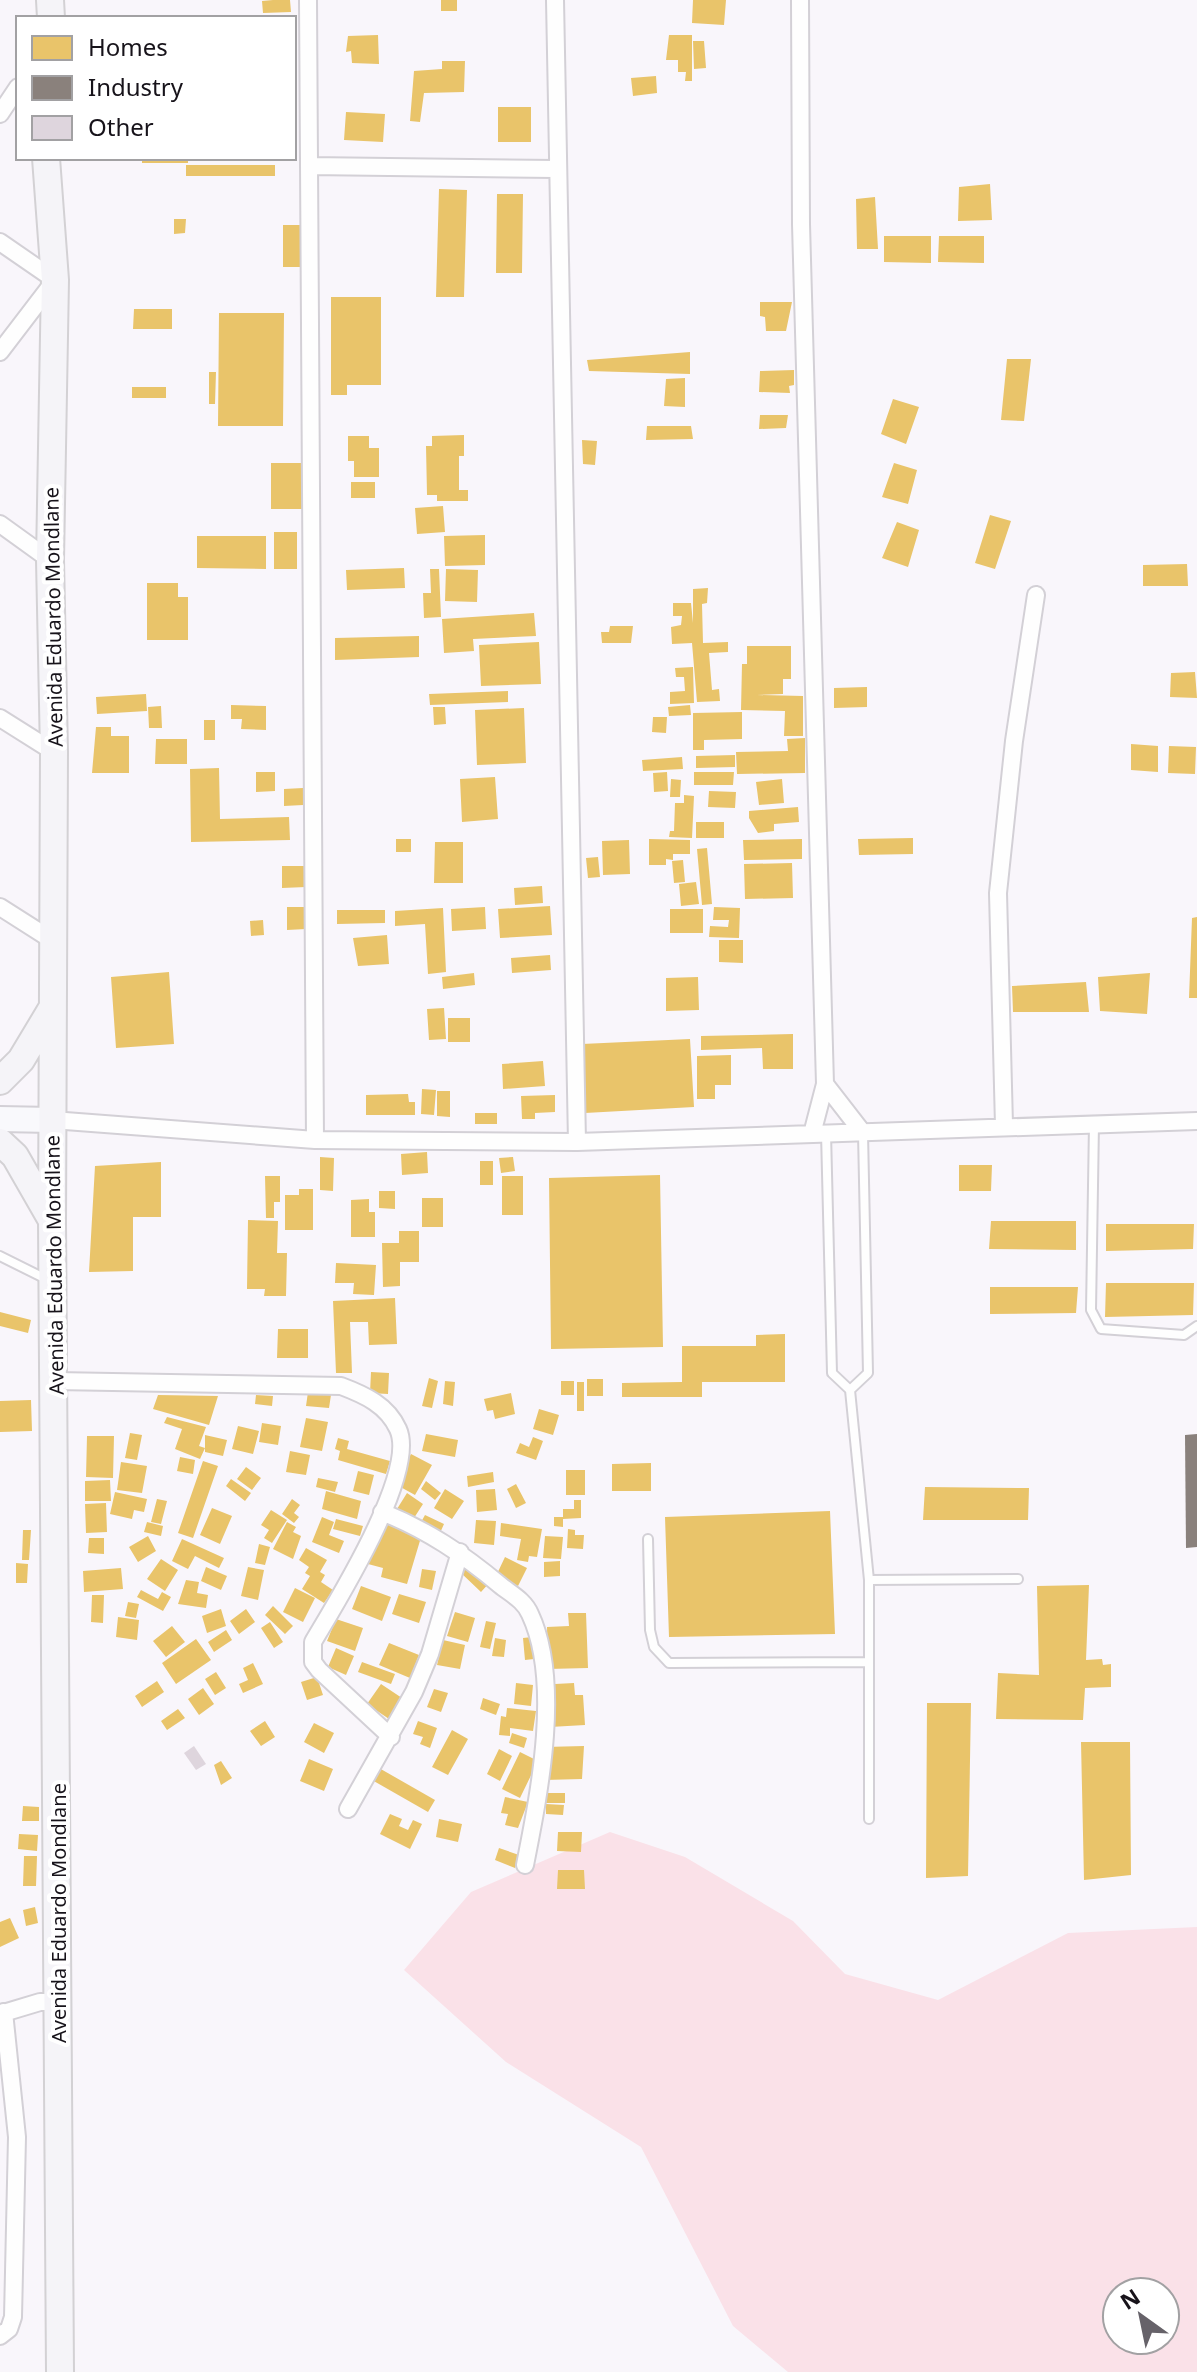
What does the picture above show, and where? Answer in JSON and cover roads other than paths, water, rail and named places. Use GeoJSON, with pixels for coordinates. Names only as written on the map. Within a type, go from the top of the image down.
{"type":"FeatureCollection","features":[{"type":"Feature","properties":{"kind":"main road","name":"Avenida Eduardo Mondlane"},"geometry":{"type":"LineString","coordinates":[[46,160],[55,280],[50,560],[54,752],[52,1221],[60,2372]]}},
{"type":"Feature","properties":{"kind":"main road"},"geometry":{"type":"LineString","coordinates":[[0,1081],[21,1060],[52,1008]]}},
{"type":"Feature","properties":{"kind":"main road"},"geometry":{"type":"LineString","coordinates":[[0,1119],[52,1120]]}},
{"type":"Feature","properties":{"kind":"main road"},"geometry":{"type":"LineString","coordinates":[[0,1142],[15,1156],[52,1221]]}},
{"type":"Feature","properties":{"kind":"street"},"geometry":{"type":"LineString","coordinates":[[308,0],[315,1140]]}},
{"type":"Feature","properties":{"kind":"street"},"geometry":{"type":"LineString","coordinates":[[555,0],[555,169],[577,1142]]}},
{"type":"Feature","properties":{"kind":"street"},"geometry":{"type":"LineString","coordinates":[[800,0],[801,224],[825,1084],[819,1134]]}},
{"type":"Feature","properties":{"kind":"street"},"geometry":{"type":"LineString","coordinates":[[0,114],[16,90]]}},
{"type":"Feature","properties":{"kind":"street"},"geometry":{"type":"LineString","coordinates":[[309,166],[555,169]]}},
{"type":"Feature","properties":{"kind":"street"},"geometry":{"type":"LineString","coordinates":[[0,242],[55,280],[0,352]]}},
{"type":"Feature","properties":{"kind":"street"},"geometry":{"type":"LineString","coordinates":[[0,524],[50,560]]}},
{"type":"Feature","properties":{"kind":"street"},"geometry":{"type":"LineString","coordinates":[[1004,1125],[998,893],[1014,741],[1036,595]]}},
{"type":"Feature","properties":{"kind":"street"},"geometry":{"type":"LineString","coordinates":[[0,718],[54,752]]}},
{"type":"Feature","properties":{"kind":"street"},"geometry":{"type":"LineString","coordinates":[[0,907],[55,942]]}},
{"type":"Feature","properties":{"kind":"street"},"geometry":{"type":"LineString","coordinates":[[825,1084],[863,1133]]}},
{"type":"Feature","properties":{"kind":"street"},"geometry":{"type":"LineString","coordinates":[[52,1120],[315,1140],[577,1142],[1004,1125],[1197,1121]]}},
{"type":"Feature","properties":{"kind":"street"},"geometry":{"type":"LineString","coordinates":[[55,1381],[341,1386],[370,1397],[388,1413],[400,1432],[400,1454],[382,1512],[369,1547],[313,1642],[311,1652],[319,1670],[391,1737]]}},
{"type":"Feature","properties":{"kind":"street"},"geometry":{"type":"LineString","coordinates":[[382,1512],[416,1526],[460,1552],[520,1600],[536,1630],[548,1689],[541,1782],[525,1865]]}},
{"type":"Feature","properties":{"kind":"street"},"geometry":{"type":"LineString","coordinates":[[348,1809],[391,1737],[430,1654],[460,1552]]}},
{"type":"Feature","properties":{"kind":"street"},"geometry":{"type":"LineString","coordinates":[[0,2336],[9,2329],[13,2317],[17,2137],[2,2013],[40,2002],[59,2002]]}},
{"type":"Feature","properties":{"kind":"lane"},"geometry":{"type":"LineString","coordinates":[[1094,1123],[1091,1310],[1101,1329],[1184,1335],[1197,1326]]}},
{"type":"Feature","properties":{"kind":"lane"},"geometry":{"type":"LineString","coordinates":[[850,1390],[868,1373],[863,1133]]}},
{"type":"Feature","properties":{"kind":"lane"},"geometry":{"type":"LineString","coordinates":[[819,1134],[832,1373],[850,1390],[869,1580],[869,1819]]}},
{"type":"Feature","properties":{"kind":"lane"},"geometry":{"type":"LineString","coordinates":[[0,1256],[53,1282]]}},
{"type":"Feature","properties":{"kind":"lane"},"geometry":{"type":"LineString","coordinates":[[648,1539],[650,1630],[654,1647],[669,1663],[867,1662]]}},
{"type":"Feature","properties":{"kind":"lane"},"geometry":{"type":"LineString","coordinates":[[869,1580],[1018,1579]]}}]}
